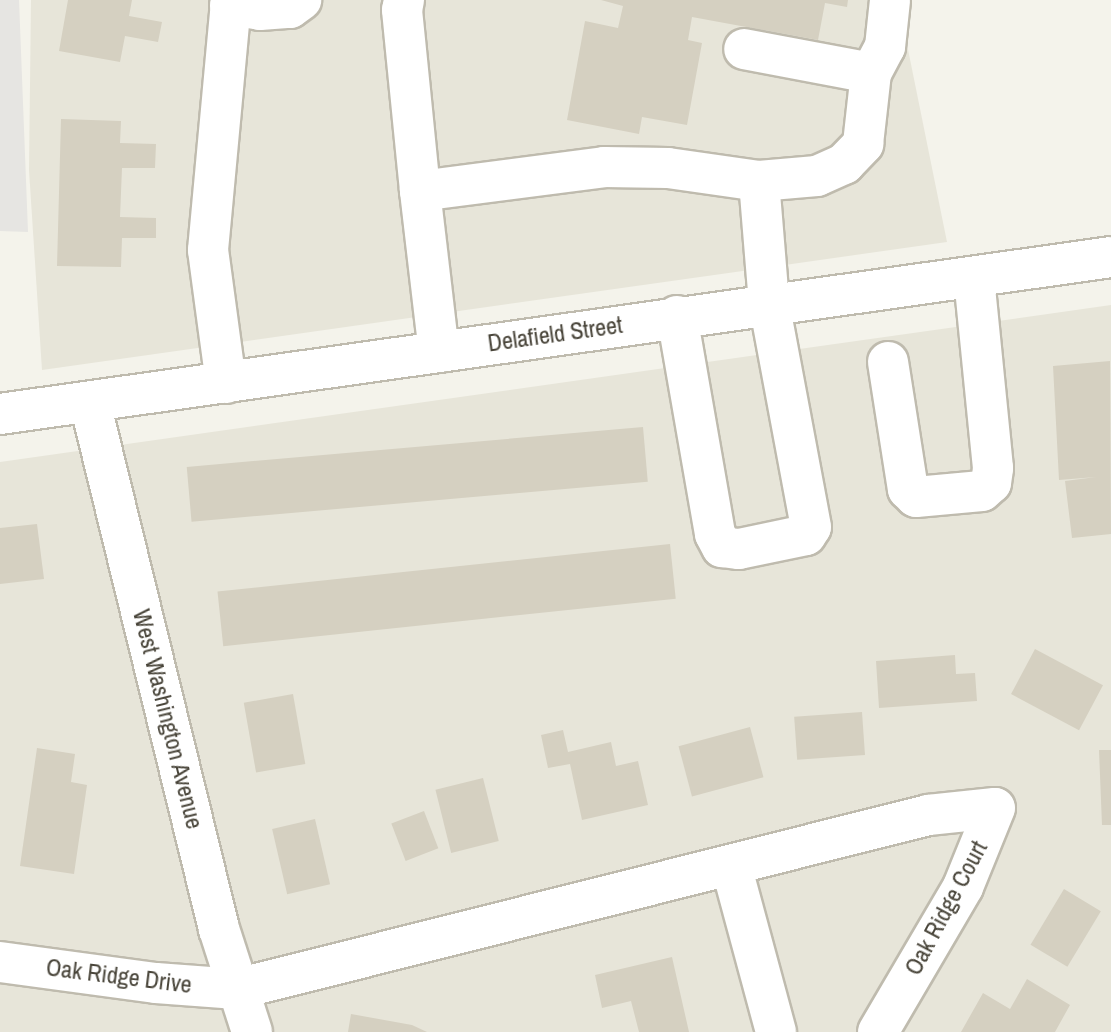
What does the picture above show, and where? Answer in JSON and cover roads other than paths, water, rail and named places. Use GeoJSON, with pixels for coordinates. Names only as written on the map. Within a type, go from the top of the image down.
{"type":"FeatureCollection","features":[{"type":"Feature","properties":{"kind":"street"},"geometry":{"type":"LineString","coordinates":[[226,383],[208,250],[230,2],[260,10],[290,8],[301,0]]}},
{"type":"Feature","properties":{"kind":"street"},"geometry":{"type":"LineString","coordinates":[[404,0],[402,10],[439,352]]}},
{"type":"Feature","properties":{"kind":"street"},"geometry":{"type":"LineString","coordinates":[[420,191],[604,167],[668,168],[759,181],[817,176],[844,164],[863,144],[871,73],[885,47],[890,0]]}},
{"type":"Feature","properties":{"kind":"street"},"geometry":{"type":"LineString","coordinates":[[744,49],[871,73]]}},
{"type":"Feature","properties":{"kind":"street"},"geometry":{"type":"LineString","coordinates":[[677,316],[715,534],[722,547],[739,549],[806,535],[811,527],[769,303],[759,181]]}},
{"type":"Feature","properties":{"kind":"street","name":"Delafield Street"},"geometry":{"type":"LineString","coordinates":[[0,414],[769,303],[974,279],[1111,257]]}},
{"type":"Feature","properties":{"kind":"street"},"geometry":{"type":"LineString","coordinates":[[888,362],[908,489],[916,497],[982,491],[991,483],[993,468],[974,279]]}},
{"type":"Feature","properties":{"kind":"street","name":"West Washington Avenue"},"geometry":{"type":"LineString","coordinates":[[90,403],[212,898],[252,1032]]}},
{"type":"Feature","properties":{"kind":"street","name":"Oak Ridge Court"},"geometry":{"type":"LineString","coordinates":[[237,989],[928,815],[995,808],[963,887],[878,1032]]}},
{"type":"Feature","properties":{"kind":"street"},"geometry":{"type":"LineString","coordinates":[[731,865],[776,1032]]}},
{"type":"Feature","properties":{"kind":"street","name":"Oak Ridge Drive"},"geometry":{"type":"LineString","coordinates":[[0,962],[156,983],[237,989]]}}]}
